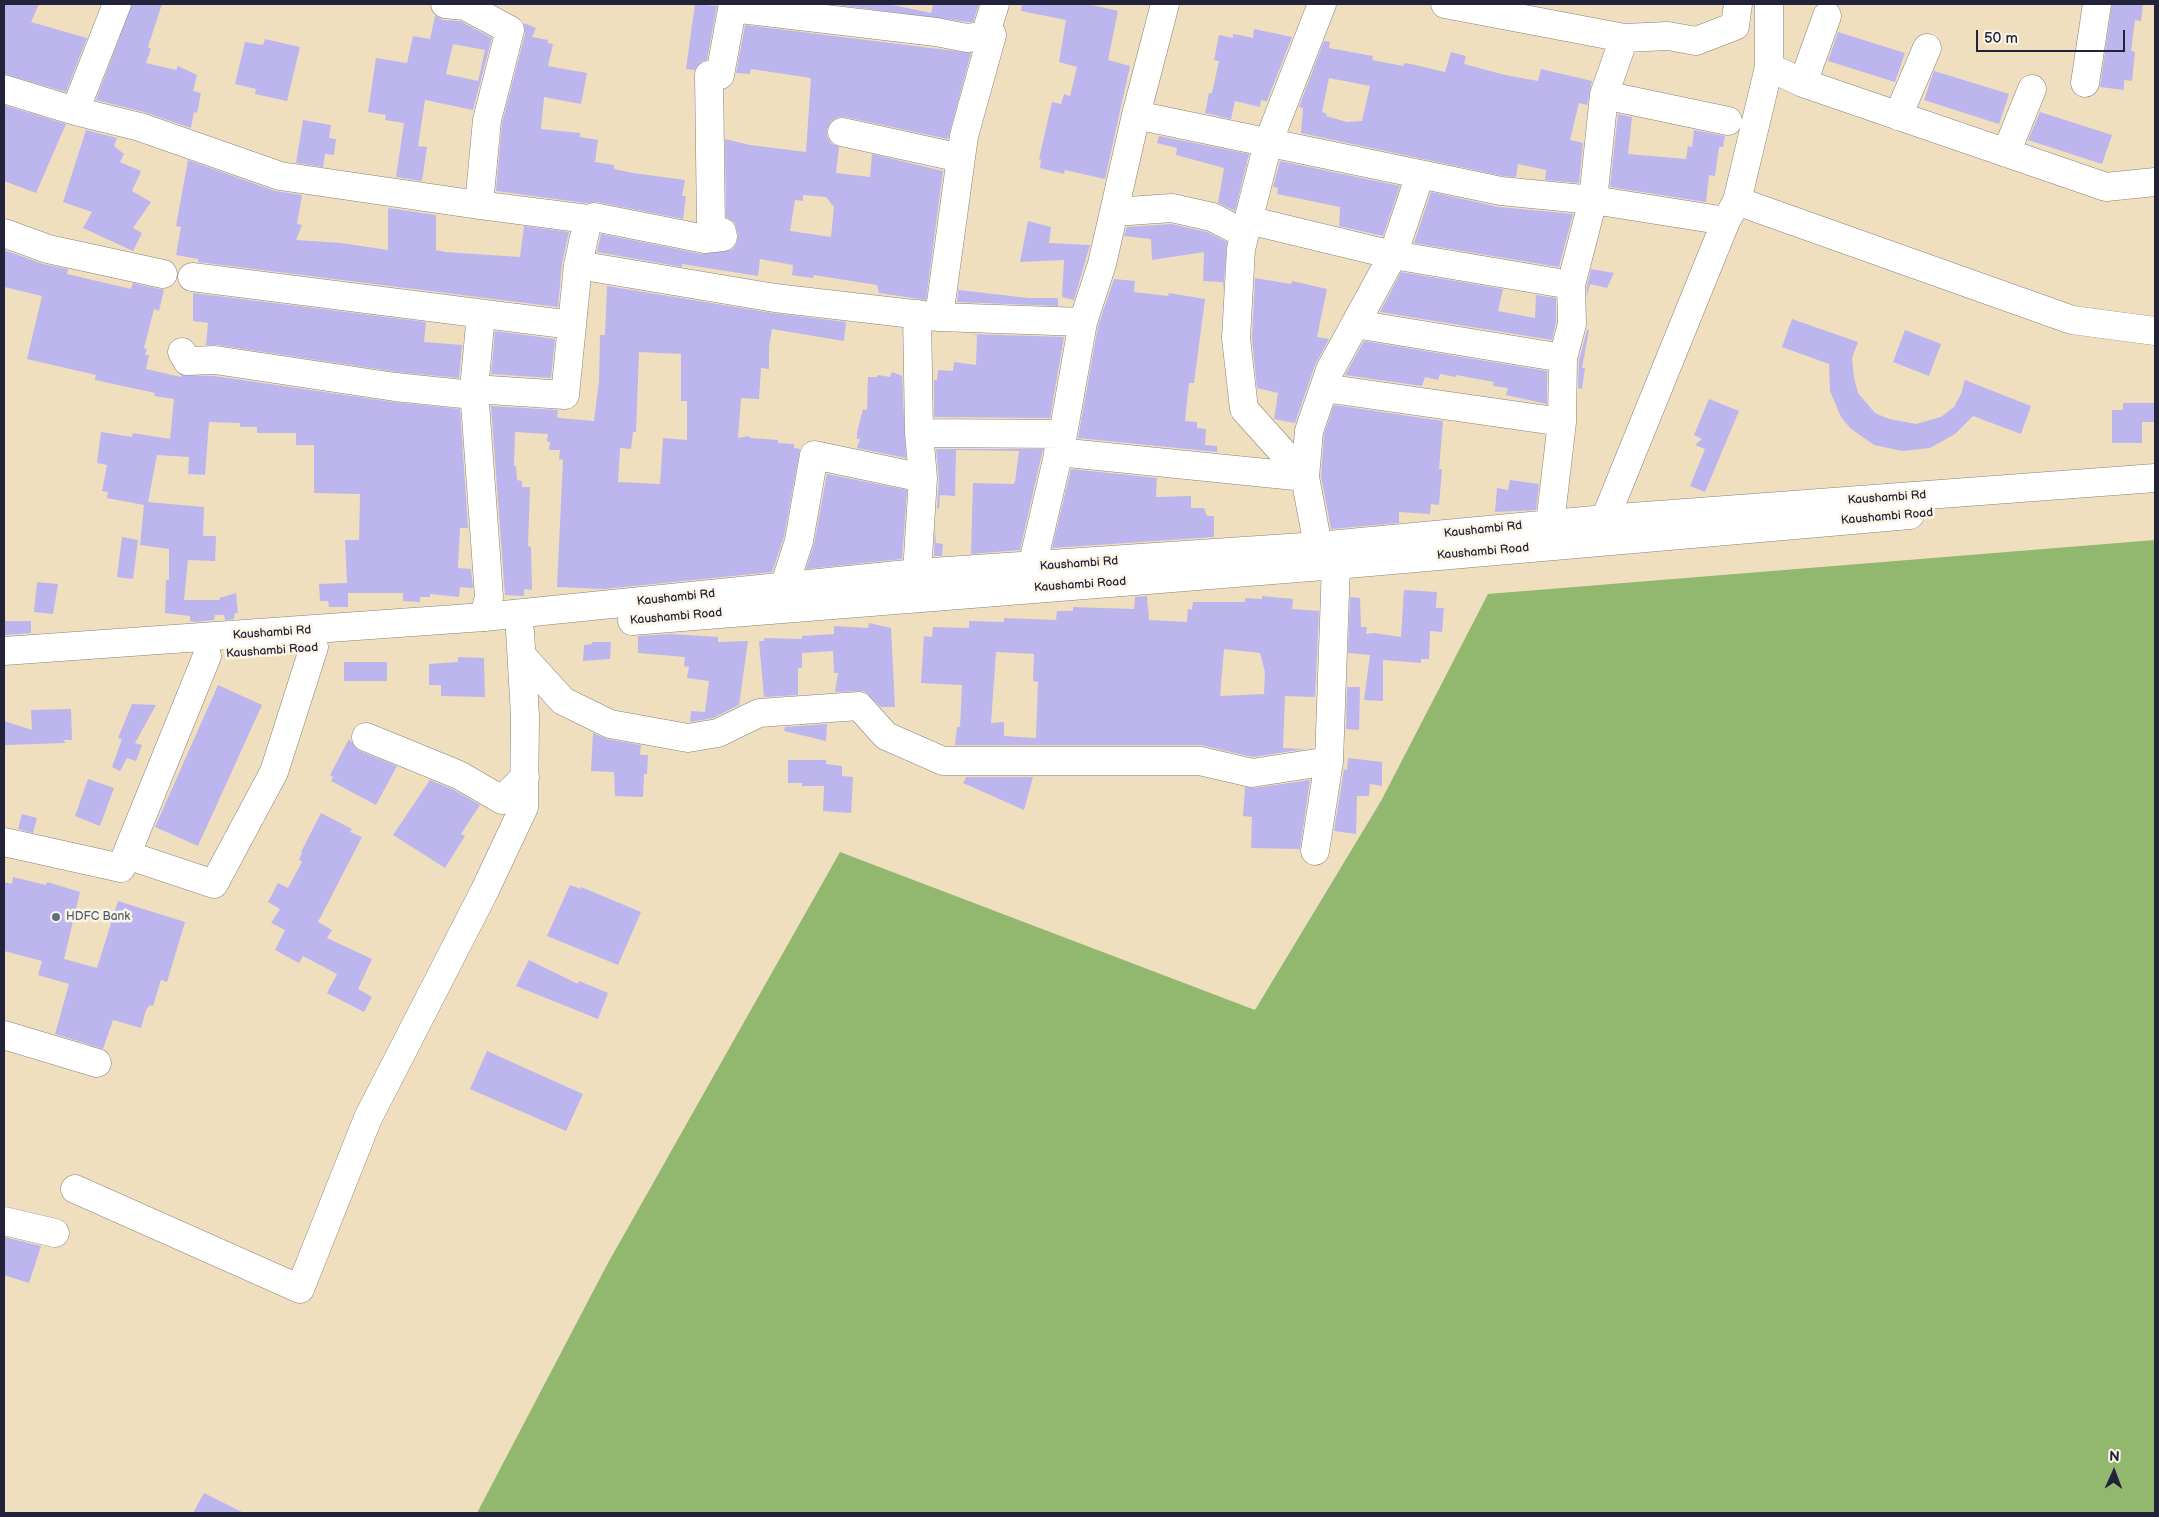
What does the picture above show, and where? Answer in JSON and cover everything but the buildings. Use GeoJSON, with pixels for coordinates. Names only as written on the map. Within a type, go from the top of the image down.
{"type":"FeatureCollection","features":[{"type":"Feature","properties":{"kind":"street"},"geometry":{"type":"LineString","coordinates":[[75,111],[117,4]]}},
{"type":"Feature","properties":{"kind":"street"},"geometry":{"type":"LineString","coordinates":[[445,4],[465,6],[510,30],[487,120],[479,205]]}},
{"type":"Feature","properties":{"kind":"street"},"geometry":{"type":"LineString","coordinates":[[917,573],[923,478],[919,433],[928,315],[964,136],[992,35],[988,26],[995,4]]}},
{"type":"Feature","properties":{"kind":"street"},"geometry":{"type":"LineString","coordinates":[[1032,567],[1060,443],[1083,322],[1102,264],[1136,115],[1165,4]]}},
{"type":"Feature","properties":{"kind":"street"},"geometry":{"type":"LineString","coordinates":[[1305,476],[1244,409],[1236,338],[1241,249],[1246,227],[1268,142],[1322,4]]}},
{"type":"Feature","properties":{"kind":"street"},"geometry":{"type":"LineString","coordinates":[[1445,4],[1624,38],[1668,36],[1696,41],[1736,15],[1769,16],[1769,67],[1732,211],[1605,519]]}},
{"type":"Feature","properties":{"kind":"street"},"geometry":{"type":"LineString","coordinates":[[2085,83],[2097,4]]}},
{"type":"Feature","properties":{"kind":"street"},"geometry":{"type":"LineString","coordinates":[[4,89],[75,111],[140,127],[280,176],[588,219],[594,216],[706,239],[723,237],[722,232],[711,228],[709,75],[720,75],[733,6],[936,32],[967,38],[992,35]]}},
{"type":"Feature","properties":{"kind":"street"},"geometry":{"type":"LineString","coordinates":[[1802,83],[1827,16]]}},
{"type":"Feature","properties":{"kind":"street"},"geometry":{"type":"LineString","coordinates":[[1550,524],[1562,422],[1563,358],[1572,324],[1571,285],[1593,200],[1604,95],[1624,38]]}},
{"type":"Feature","properties":{"kind":"street"},"geometry":{"type":"LineString","coordinates":[[1898,116],[1927,48]]}},
{"type":"Feature","properties":{"kind":"street"},"geometry":{"type":"LineString","coordinates":[[1769,67],[1802,83],[2106,187],[2155,182]]}},
{"type":"Feature","properties":{"kind":"street"},"geometry":{"type":"LineString","coordinates":[[2006,153],[2032,88]]}},
{"type":"Feature","properties":{"kind":"street"},"geometry":{"type":"LineString","coordinates":[[1604,95],[1728,121]]}},
{"type":"Feature","properties":{"kind":"street"},"geometry":{"type":"LineString","coordinates":[[1136,115],[1420,175],[1501,190],[1593,200],[1732,211],[2072,320],[2155,331]]}},
{"type":"Feature","properties":{"kind":"street"},"geometry":{"type":"LineString","coordinates":[[842,132],[961,158]]}},
{"type":"Feature","properties":{"kind":"street"},"geometry":{"type":"LineString","coordinates":[[1314,851],[1329,761],[1327,556],[1305,476],[1309,431],[1330,370],[1393,255],[1420,175]]}},
{"type":"Feature","properties":{"kind":"street"},"geometry":{"type":"LineString","coordinates":[[1114,212],[1172,208],[1246,227],[1393,255],[1571,285]]}},
{"type":"Feature","properties":{"kind":"street"},"geometry":{"type":"LineString","coordinates":[[474,388],[565,395],[578,265],[588,219]]}},
{"type":"Feature","properties":{"kind":"street"},"geometry":{"type":"LineString","coordinates":[[4,233],[48,249],[163,274]]}},
{"type":"Feature","properties":{"kind":"street"},"geometry":{"type":"LineString","coordinates":[[578,265],[776,298],[928,315],[1083,322]]}},
{"type":"Feature","properties":{"kind":"street"},"geometry":{"type":"LineString","coordinates":[[192,277],[572,325]]}},
{"type":"Feature","properties":{"kind":"street"},"geometry":{"type":"LineString","coordinates":[[182,352],[187,361],[215,360],[395,387],[473,395],[481,314]]}},
{"type":"Feature","properties":{"kind":"street"},"geometry":{"type":"LineString","coordinates":[[1355,324],[1563,358]]}},
{"type":"Feature","properties":{"kind":"street"},"geometry":{"type":"LineString","coordinates":[[474,388],[489,597],[484,617]]}},
{"type":"Feature","properties":{"kind":"street"},"geometry":{"type":"LineString","coordinates":[[1324,388],[1562,422]]}},
{"type":"Feature","properties":{"kind":"street"},"geometry":{"type":"LineString","coordinates":[[919,433],[1060,443],[1305,476]]}},
{"type":"Feature","properties":{"kind":"street"},"geometry":{"type":"LineString","coordinates":[[784,587],[799,540],[814,455],[923,478]]}},
{"type":"Feature","properties":{"kind":"street","name":"Kaushambi Rd"},"geometry":{"type":"LineString","coordinates":[[4,651],[484,617],[917,573],[1327,556],[1550,524],[2155,478]]}},
{"type":"Feature","properties":{"kind":"street","name":"Kaushambi Road"},"geometry":{"type":"LineString","coordinates":[[4,670],[314,648],[522,644],[813,605],[1327,556],[2155,495]]}},
{"type":"Feature","properties":{"kind":"street"},"geometry":{"type":"LineString","coordinates":[[522,644],[564,701],[571,705],[610,724],[688,738],[718,733],[759,713],[859,706],[886,736],[943,761],[1200,761],[1252,773],[1329,761]]}},
{"type":"Feature","properties":{"kind":"street"},"geometry":{"type":"LineString","coordinates":[[75,1189],[300,1289],[368,1118],[485,890],[524,807],[522,644]]}},
{"type":"Feature","properties":{"kind":"street"},"geometry":{"type":"LineString","coordinates":[[127,855],[214,884],[274,772],[314,648]]}},
{"type":"Feature","properties":{"kind":"street"},"geometry":{"type":"LineString","coordinates":[[4,842],[121,868],[207,656]]}},
{"type":"Feature","properties":{"kind":"street"},"geometry":{"type":"LineString","coordinates":[[366,737],[460,775],[502,800],[525,777]]}},
{"type":"Feature","properties":{"kind":"street"},"geometry":{"type":"LineString","coordinates":[[4,1035],[97,1063]]}},
{"type":"Feature","properties":{"kind":"street"},"geometry":{"type":"LineString","coordinates":[[4,1221],[55,1233]]}},
{"type":"Feature","properties":{"kind":"green space"},"geometry":{"type":"Polygon","coordinates":[[[2155,540],[2155,1513],[477,1513],[608,1263],[840,852],[1255,1010],[1381,801],[1488,594],[2155,540]]]}},
{"type":"Feature","properties":{"kind":"place","name":"HDFC Bank"},"geometry":{"type":"Point","coordinates":[56,917]}}]}
